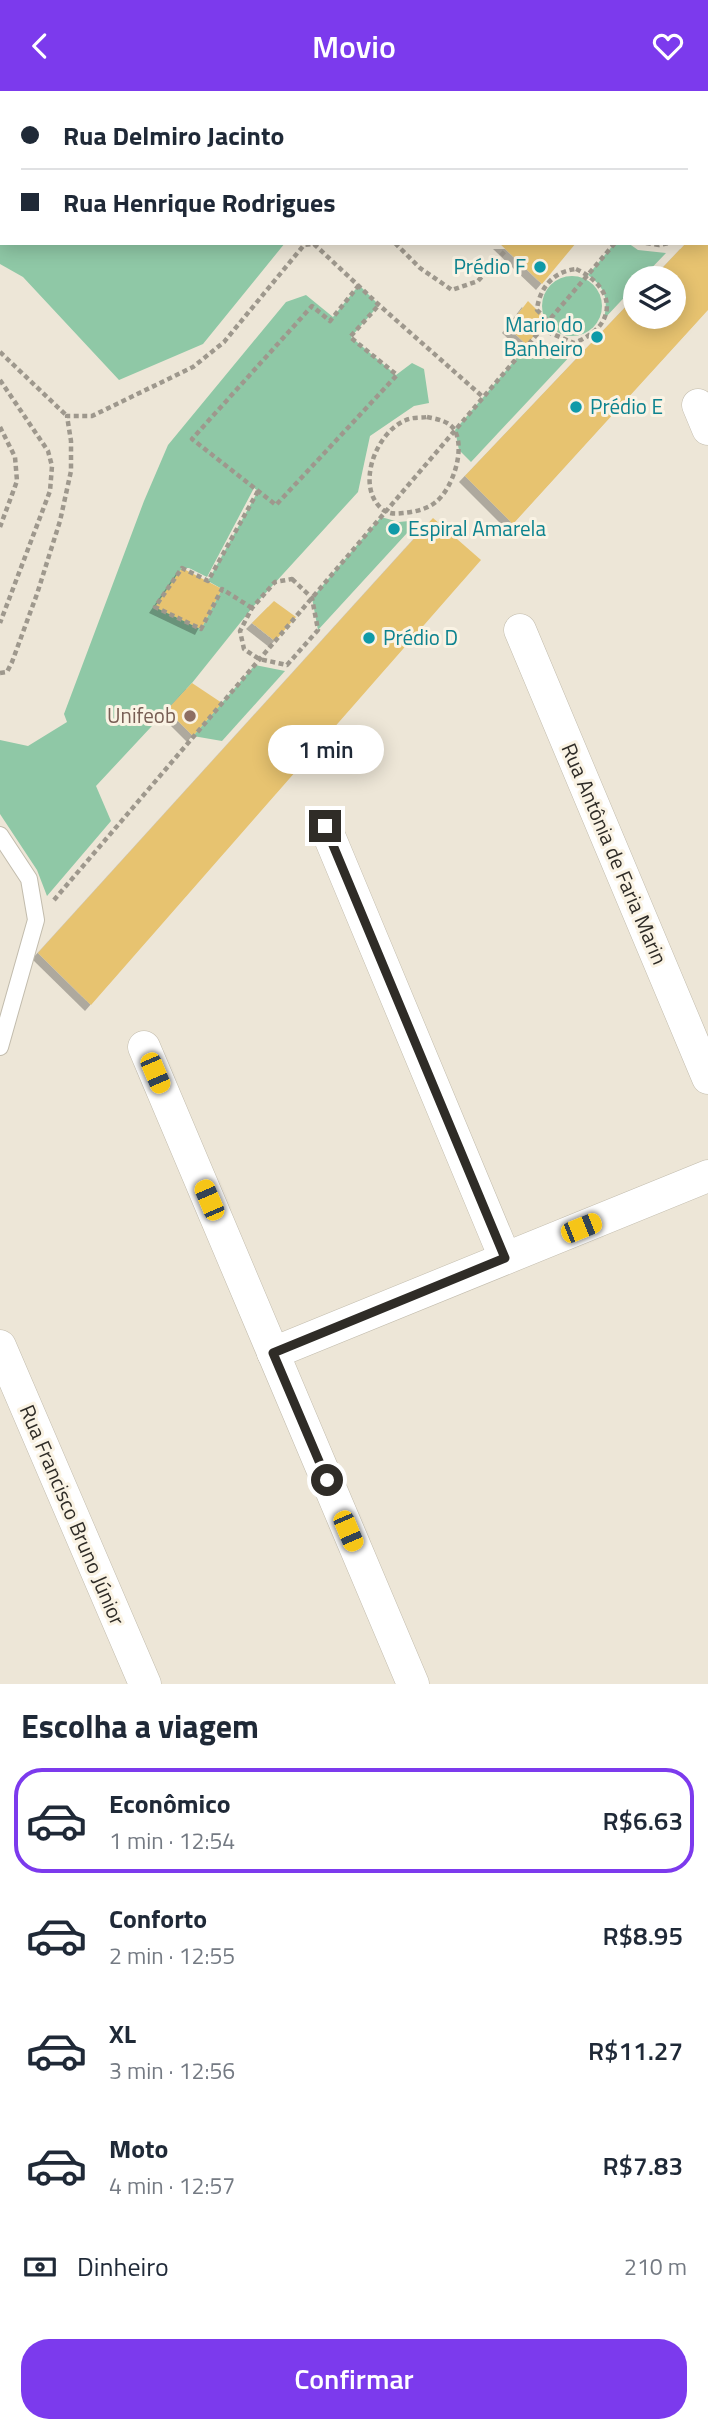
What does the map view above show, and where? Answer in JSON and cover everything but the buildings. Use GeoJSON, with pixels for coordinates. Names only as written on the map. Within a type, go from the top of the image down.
{"type":"FeatureCollection","features":[{"type":"Feature","properties":{"kind":"street","name":"Rua Antônia de Faria Marin"},"geometry":{"type":"LineString","coordinates":[[520,630],[708,1078]]}},
{"type":"Feature","properties":{"kind":"street"},"geometry":{"type":"LineString","coordinates":[[325,826],[505,1258]]}},
{"type":"Feature","properties":{"kind":"street"},"geometry":{"type":"LineString","coordinates":[[144,1048],[413,1684]]}},
{"type":"Feature","properties":{"kind":"street"},"geometry":{"type":"LineString","coordinates":[[273,1353],[708,1176]]}},
{"type":"Feature","properties":{"kind":"street","name":"Rua Francisco Bruno Júnior"},"geometry":{"type":"LineString","coordinates":[[0,1346],[145,1684]]}},
{"type":"Feature","properties":{"kind":"lane"},"geometry":{"type":"LineString","coordinates":[[0,835],[29,879],[36,920],[0,1047]]}},
{"type":"Feature","properties":{"kind":"path"},"geometry":{"type":"LineString","coordinates":[[67,416],[92,416],[193,367],[224,342],[304,245]]}},
{"type":"Feature","properties":{"kind":"path"},"geometry":{"type":"LineString","coordinates":[[319,245],[379,305],[483,397]]}},
{"type":"Feature","properties":{"kind":"path"},"geometry":{"type":"LineString","coordinates":[[397,245],[420,268],[452,290],[478,281],[506,250]]}},
{"type":"Feature","properties":{"kind":"path"},"geometry":{"type":"LineString","coordinates":[[36,920],[613,245]]}},
{"type":"Feature","properties":{"kind":"path"},"geometry":{"type":"LineString","coordinates":[[576,269],[588,275],[597,281],[607,302],[604,319],[597,331],[574,343],[548,332],[547,323],[537,310],[538,298],[551,279],[562,270],[576,269]]}},
{"type":"Feature","properties":{"kind":"path"},"geometry":{"type":"LineString","coordinates":[[359,285],[330,321],[312,306],[192,439],[276,505],[397,375],[350,337],[379,305]]}},
{"type":"Feature","properties":{"kind":"path"},"geometry":{"type":"LineString","coordinates":[[0,352],[67,416],[71,441],[71,471],[61,520],[12,662],[8,672],[0,673]]}},
{"type":"Feature","properties":{"kind":"path"},"geometry":{"type":"LineString","coordinates":[[0,380],[48,451],[52,466],[50,491],[0,623]]}},
{"type":"Feature","properties":{"kind":"path"},"geometry":{"type":"LineString","coordinates":[[428,417],[444,421],[455,430],[459,450],[455,474],[438,500],[418,511],[395,514],[385,512],[374,501],[368,483],[373,457],[390,431],[407,419],[428,417]]}},
{"type":"Feature","properties":{"kind":"path"},"geometry":{"type":"LineString","coordinates":[[0,428],[15,457],[17,481],[0,527]]}},
{"type":"Feature","properties":{"kind":"path"},"geometry":{"type":"LineString","coordinates":[[252,608],[222,589],[201,629],[155,607],[182,568],[208,581],[258,491]]}},
{"type":"Feature","properties":{"kind":"path"},"geometry":{"type":"LineString","coordinates":[[292,579],[312,598],[318,630],[287,665],[259,659],[244,649],[240,631],[252,608],[275,582],[292,579]]}},
{"type":"Feature","properties":{"kind":"green space"},"geometry":{"type":"Polygon","coordinates":[[[0,245],[283,245],[203,344],[119,380],[23,277],[0,264],[0,245]]]}},
{"type":"Feature","properties":{"kind":"green space"},"geometry":{"type":"Polygon","coordinates":[[[613,245],[631,245],[638,250],[666,253],[654,266],[623,266],[623,299],[604,319],[606,306],[599,285],[588,275],[613,245]]]}},
{"type":"Feature","properties":{"kind":"green space"},"geometry":{"type":"Polygon","coordinates":[[[572,276],[593,285],[602,306],[593,327],[572,336],[551,327],[542,306],[551,285],[572,276]]]}},
{"type":"Feature","properties":{"kind":"green space"},"geometry":{"type":"Polygon","coordinates":[[[359,285],[379,305],[351,337],[396,375],[412,363],[424,369],[429,403],[414,406],[370,436],[358,492],[252,608],[192,683],[96,786],[111,821],[47,896],[37,870],[0,814],[0,740],[28,746],[67,722],[64,714],[144,501],[168,445],[286,302],[306,295],[333,317],[359,285]],[[254,488],[207,577],[189,568],[182,568],[156,607],[201,629],[222,589],[208,581],[258,491],[254,488]]]}},
{"type":"Feature","properties":{"kind":"green space"},"geometry":{"type":"Polygon","coordinates":[[[542,341],[573,353],[471,462],[459,450],[455,430],[528,345],[542,341]]]}},
{"type":"Feature","properties":{"kind":"green space"},"geometry":{"type":"Polygon","coordinates":[[[381,517],[399,522],[419,520],[318,630],[312,598],[381,517]]]}},
{"type":"Feature","properties":{"kind":"green space"},"geometry":{"type":"Polygon","coordinates":[[[255,665],[285,671],[222,741],[193,736],[255,665]]]}},
{"type":"Feature","properties":{"kind":"place","name":"Prédio F"},"geometry":{"type":"Point","coordinates":[540,267]}},
{"type":"Feature","properties":{"kind":"place","name":"Mario do Banheiro"},"geometry":{"type":"Point","coordinates":[597,337]}},
{"type":"Feature","properties":{"kind":"place","name":"Prédio E"},"geometry":{"type":"Point","coordinates":[576,407]}},
{"type":"Feature","properties":{"kind":"place","name":"Espiral Amarela"},"geometry":{"type":"Point","coordinates":[394,529]}},
{"type":"Feature","properties":{"kind":"place","name":"Prédio D"},"geometry":{"type":"Point","coordinates":[369,638]}},
{"type":"Feature","properties":{"kind":"place","name":"Unifeob"},"geometry":{"type":"Point","coordinates":[190,716]}},
{"type":"Feature","properties":{"kind":"route"},"geometry":{"type":"LineString","coordinates":[[325,826],[505,1258],[273,1353],[327,1480]]}}]}
